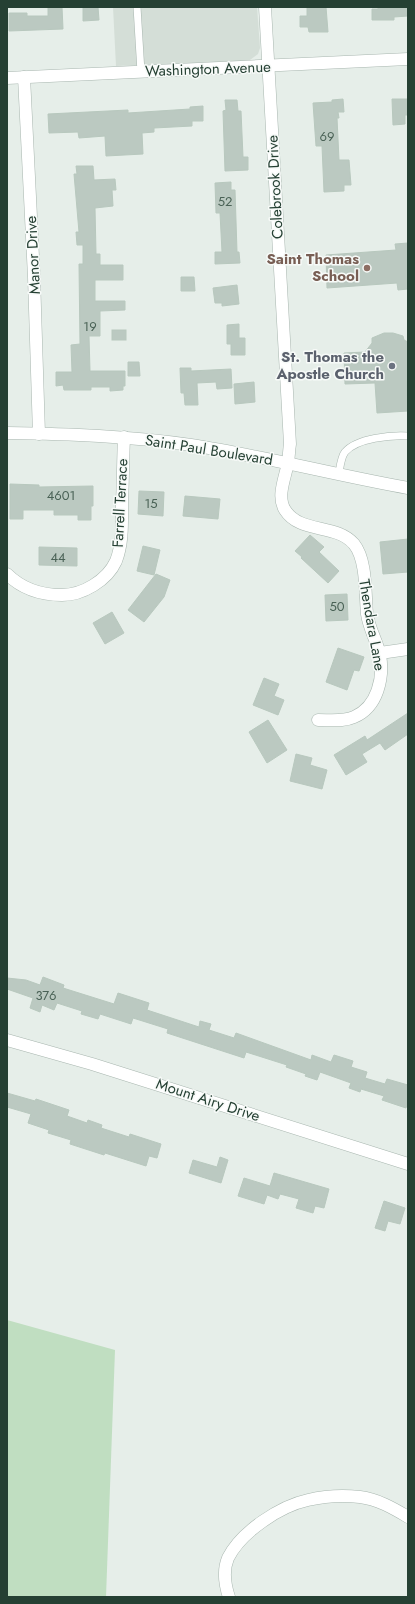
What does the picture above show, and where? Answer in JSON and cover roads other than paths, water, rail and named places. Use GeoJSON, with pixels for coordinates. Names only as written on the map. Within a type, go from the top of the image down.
{"type":"FeatureCollection","features":[{"type":"Feature","properties":{"kind":"street","name":"Colebrook Drive"},"geometry":{"type":"LineString","coordinates":[[265,7],[290,444],[288,463]]}},
{"type":"Feature","properties":{"kind":"street","name":"Washington Avenue"},"geometry":{"type":"LineString","coordinates":[[7,78],[408,60]]}},
{"type":"Feature","properties":{"kind":"street","name":"Manor Drive"},"geometry":{"type":"LineString","coordinates":[[24,77],[34,277],[39,434]]}},
{"type":"Feature","properties":{"kind":"street","name":"Saint Paul Boulevard"},"geometry":{"type":"LineString","coordinates":[[7,433],[124,437],[190,444],[408,488]]}},
{"type":"Feature","properties":{"kind":"street","name":"Farrell Terrace"},"geometry":{"type":"LineString","coordinates":[[7,574],[22,586],[30,590],[53,595],[66,595],[89,588],[100,581],[109,572],[115,562],[121,540],[124,437]]}},
{"type":"Feature","properties":{"kind":"street","name":"Thendara Lane"},"geometry":{"type":"LineString","coordinates":[[288,463],[282,489],[284,508],[296,520],[337,532],[347,537],[359,551],[362,562],[367,616],[380,653],[382,669],[380,684],[370,704],[355,717],[345,720],[318,720]]}},
{"type":"Feature","properties":{"kind":"street"},"geometry":{"type":"LineString","coordinates":[[380,653],[408,649]]}},
{"type":"Feature","properties":{"kind":"street","name":"Mount Airy Drive"},"geometry":{"type":"LineString","coordinates":[[7,1040],[99,1066],[408,1164]]}},
{"type":"Feature","properties":{"kind":"street"},"geometry":{"type":"LineString","coordinates":[[229,1597],[226,1587],[225,1572],[228,1559],[234,1549],[256,1526],[289,1506],[307,1500],[325,1497],[362,1497],[380,1502],[408,1517]]}},
{"type":"Feature","properties":{"kind":"lane"},"geometry":{"type":"LineString","coordinates":[[137,7],[141,72]]}},
{"type":"Feature","properties":{"kind":"lane"},"geometry":{"type":"LineString","coordinates":[[339,474],[344,454],[352,446],[379,438],[397,435],[408,436]]}},
{"type":"Feature","properties":{"kind":"place","name":"Saint Thomas School"},"geometry":{"type":"Point","coordinates":[367,268]}},
{"type":"Feature","properties":{"kind":"place","name":"St. Thomas the Apostle Church"},"geometry":{"type":"Point","coordinates":[392,366]}}]}
